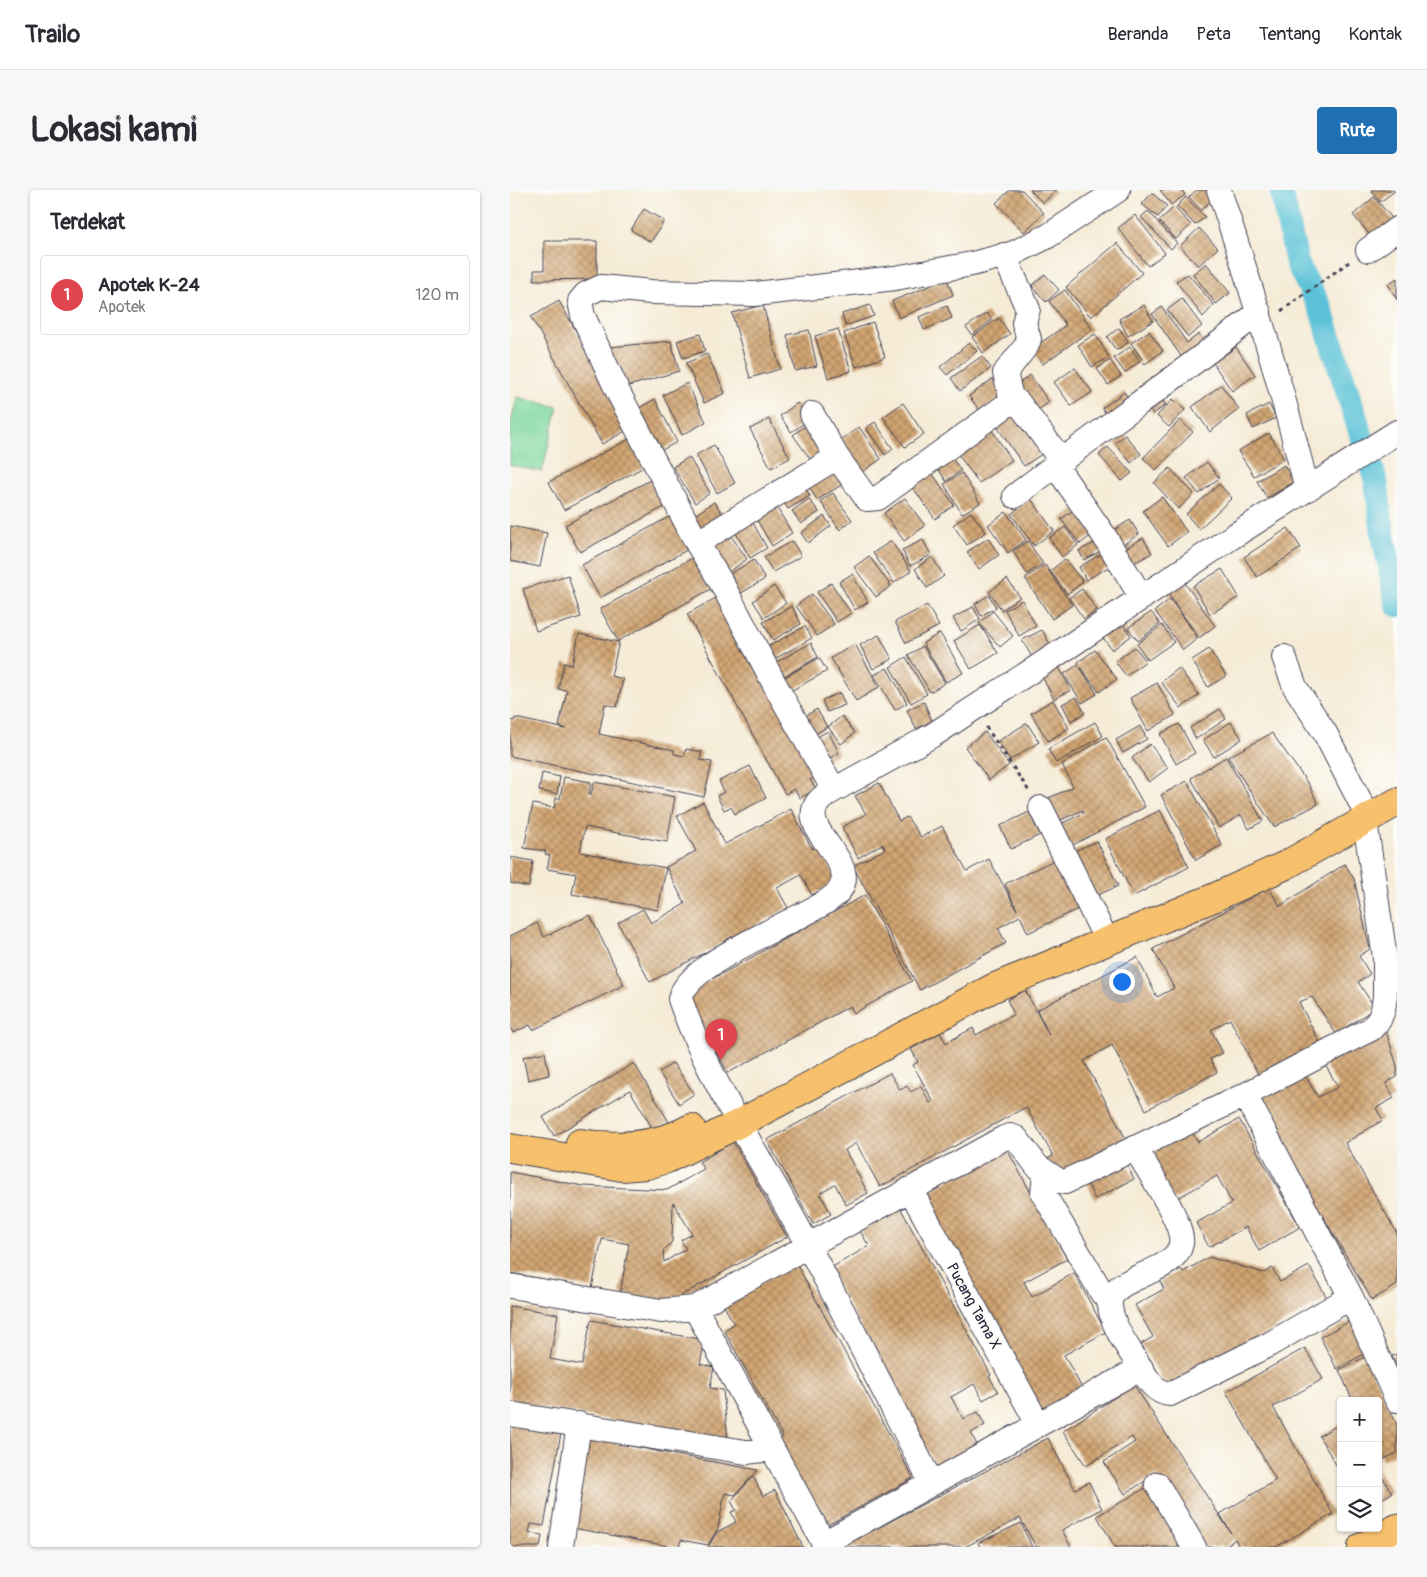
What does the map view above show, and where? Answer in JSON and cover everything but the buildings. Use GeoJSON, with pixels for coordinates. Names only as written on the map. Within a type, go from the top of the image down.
{"type":"FeatureCollection","features":[{"type":"Feature","properties":{"kind":"main road"},"geometry":{"type":"LineString","coordinates":[[510,1148],[622,1167],[647,1165],[667,1159],[735,1115],[939,1008],[988,976],[1103,933],[1279,851],[1364,814],[1396,793]]}},
{"type":"Feature","properties":{"kind":"main road"},"geometry":{"type":"LineString","coordinates":[[510,1131],[603,1147],[642,1145],[735,1115]]}},
{"type":"Feature","properties":{"kind":"main road"},"geometry":{"type":"LineString","coordinates":[[1362,1547],[1397,1528]]}},
{"type":"Feature","properties":{"kind":"street"},"geometry":{"type":"LineString","coordinates":[[834,790],[775,685],[721,582],[697,543],[618,392],[583,316],[580,306],[582,296],[605,287],[651,292],[764,293],[895,278],[1004,255],[1048,236],[1118,190]]}},
{"type":"Feature","properties":{"kind":"street"},"geometry":{"type":"LineString","coordinates":[[1220,190],[1270,311],[1284,399],[1307,489]]}},
{"type":"Feature","properties":{"kind":"street"},"geometry":{"type":"LineString","coordinates":[[1360,255],[1397,229]]}},
{"type":"Feature","properties":{"kind":"street"},"geometry":{"type":"LineString","coordinates":[[1004,255],[1028,309],[1024,323],[1029,339],[1028,345],[1005,373],[1012,401]]}},
{"type":"Feature","properties":{"kind":"street"},"geometry":{"type":"LineString","coordinates":[[1015,496],[1194,364],[1270,311]]}},
{"type":"Feature","properties":{"kind":"street"},"geometry":{"type":"LineString","coordinates":[[812,414],[837,457],[867,499],[874,500],[1012,401],[1018,402],[1142,598]]}},
{"type":"Feature","properties":{"kind":"street"},"geometry":{"type":"LineString","coordinates":[[931,1482],[807,1244],[735,1115],[691,1026],[680,998],[681,993],[687,982],[710,964],[816,908],[839,892],[845,876],[824,840],[813,814],[812,808],[822,796],[933,735],[1307,489],[1395,434]]}},
{"type":"Feature","properties":{"kind":"street"},"geometry":{"type":"LineString","coordinates":[[697,543],[837,457]]}},
{"type":"Feature","properties":{"kind":"street"},"geometry":{"type":"LineString","coordinates":[[510,1286],[661,1311],[696,1308],[807,1244],[1010,1136],[1016,1138],[1029,1157],[1044,1173],[1059,1181],[1069,1182],[1134,1148],[1245,1095],[1371,1028],[1383,1010],[1385,958],[1364,814],[1325,733],[1296,687],[1284,657]]}},
{"type":"Feature","properties":{"kind":"street"},"geometry":{"type":"LineString","coordinates":[[1041,808],[1103,933]]}},
{"type":"Feature","properties":{"kind":"street"},"geometry":{"type":"LineString","coordinates":[[1245,1095],[1351,1297],[1397,1400]]}},
{"type":"Feature","properties":{"kind":"street"},"geometry":{"type":"LineString","coordinates":[[1134,1148],[1175,1217],[1182,1236],[1181,1245],[1164,1266],[1121,1286],[1113,1294],[1110,1307],[1119,1331],[1152,1385],[1160,1392],[1170,1394],[1270,1344],[1351,1297]]}},
{"type":"Feature","properties":{"kind":"street"},"geometry":{"type":"LineString","coordinates":[[1044,1173],[1043,1193],[1102,1293],[1110,1301]]}},
{"type":"Feature","properties":{"kind":"street","name":"Pucang Tama X"},"geometry":{"type":"LineString","coordinates":[[910,1189],[1038,1424]]}},
{"type":"Feature","properties":{"kind":"street"},"geometry":{"type":"LineString","coordinates":[[696,1308],[825,1545],[931,1482],[1141,1368]]}},
{"type":"Feature","properties":{"kind":"street"},"geometry":{"type":"LineString","coordinates":[[510,1414],[746,1452],[772,1449]]}},
{"type":"Feature","properties":{"kind":"street"},"geometry":{"type":"LineString","coordinates":[[567,1546],[580,1424]]}},
{"type":"Feature","properties":{"kind":"street"},"geometry":{"type":"LineString","coordinates":[[1157,1484],[1194,1547]]}},
{"type":"Feature","properties":{"kind":"path"},"geometry":{"type":"LineString","coordinates":[[1270,311],[1360,255]]}},
{"type":"Feature","properties":{"kind":"path"},"geometry":{"type":"LineString","coordinates":[[966,713],[985,725],[1041,808]]}},
{"type":"Feature","properties":{"kind":"green space"},"geometry":{"type":"Polygon","coordinates":[[[517,397],[558,407],[542,472],[510,465],[510,427],[517,397]]]}},
{"type":"Feature","properties":{"kind":"waterway"},"geometry":{"type":"LineString","coordinates":[[1281,190],[1297,263],[1321,310],[1376,481],[1383,535],[1397,605]]}},
{"type":"Feature","properties":{"kind":"place","name":"Apotek K-24"},"geometry":{"type":"Point","coordinates":[721,1060]}}]}
